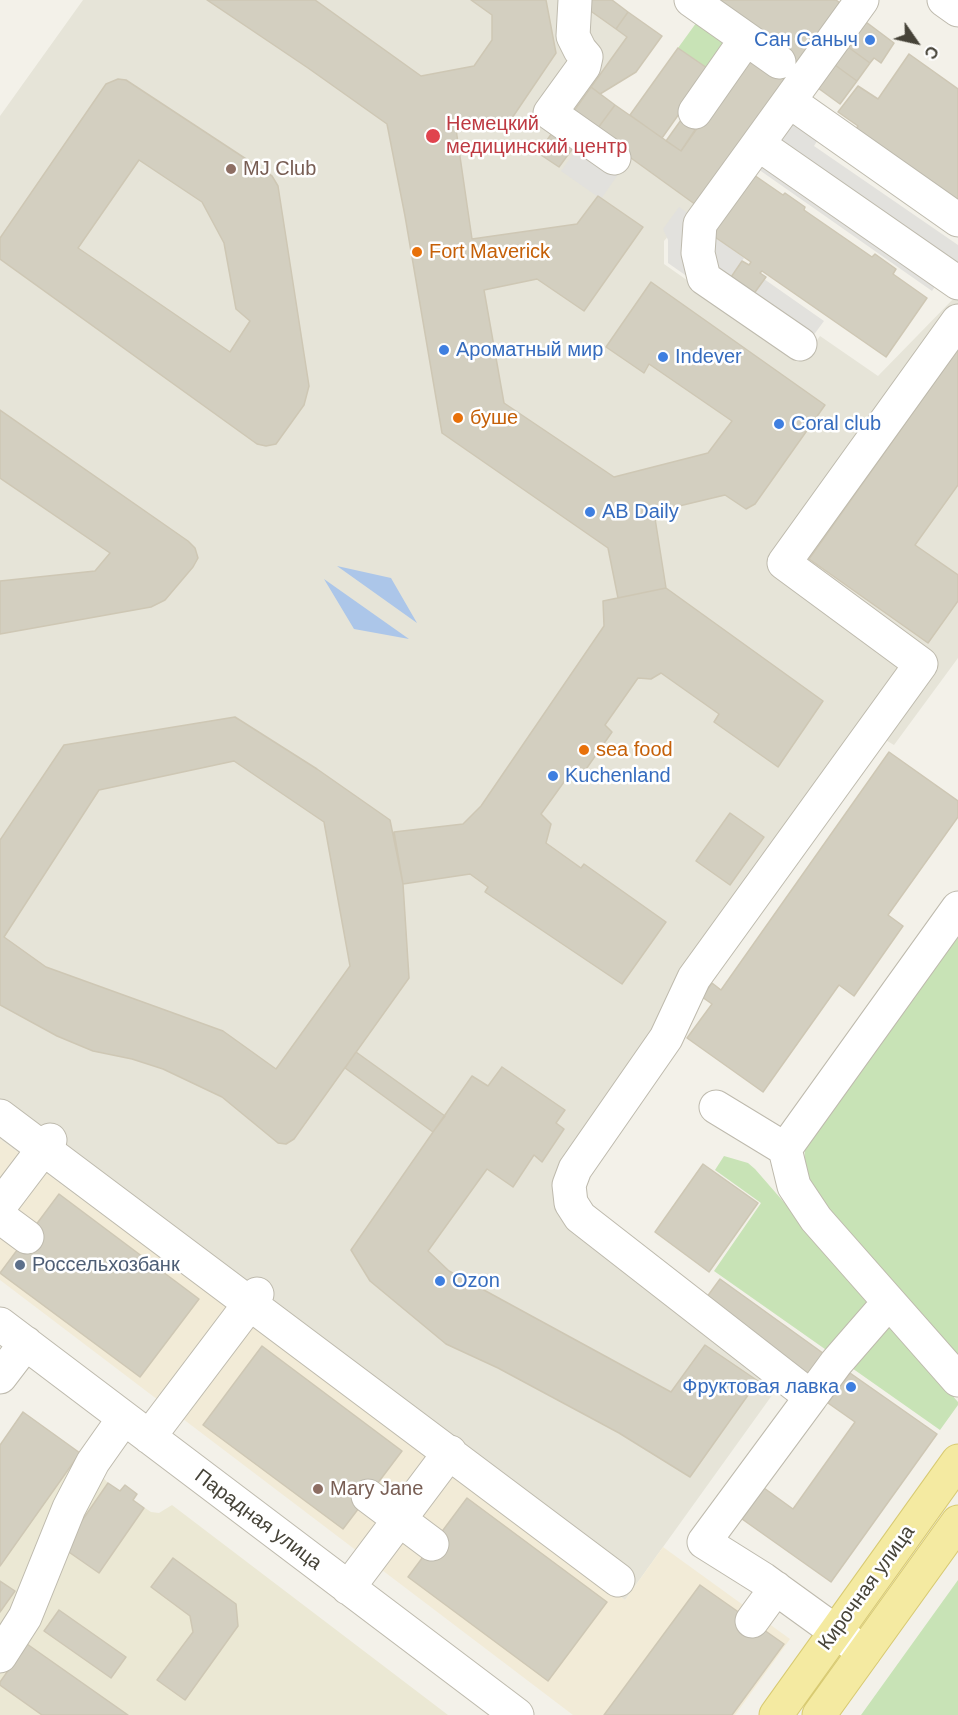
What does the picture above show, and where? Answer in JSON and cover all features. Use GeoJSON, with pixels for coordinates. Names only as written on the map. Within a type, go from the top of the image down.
{"type":"FeatureCollection","features":[{"type":"Feature","properties":{"kind":"main road","name":"Кирочная улица"},"geometry":{"type":"LineString","coordinates":[[776,1715],[958,1461]]}},
{"type":"Feature","properties":{"kind":"main road","name":"Кирочная улица"},"geometry":{"type":"LineString","coordinates":[[819,1715],[958,1521]]}},
{"type":"Feature","properties":{"kind":"street"},"geometry":{"type":"LineString","coordinates":[[575,0],[573,36],[580,51],[586,57],[584,66],[550,113],[614,158]]}},
{"type":"Feature","properties":{"kind":"street"},"geometry":{"type":"LineString","coordinates":[[691,0],[779,62]]}},
{"type":"Feature","properties":{"kind":"street"},"geometry":{"type":"LineString","coordinates":[[800,344],[704,278],[698,253],[700,224],[862,0]]}},
{"type":"Feature","properties":{"kind":"street"},"geometry":{"type":"LineString","coordinates":[[944,0],[958,9]]}},
{"type":"Feature","properties":{"kind":"street"},"geometry":{"type":"LineString","coordinates":[[695,112],[746,39]]}},
{"type":"Feature","properties":{"kind":"street"},"geometry":{"type":"LineString","coordinates":[[789,101],[958,220]]}},
{"type":"Feature","properties":{"kind":"street"},"geometry":{"type":"LineString","coordinates":[[758,144],[958,283]]}},
{"type":"Feature","properties":{"kind":"street"},"geometry":{"type":"LineString","coordinates":[[811,1397],[580,1217],[571,1203],[569,1185],[575,1169],[666,1038],[694,978],[921,664],[784,564],[958,321]]}},
{"type":"Feature","properties":{"kind":"street"},"geometry":{"type":"LineString","coordinates":[[785,1149],[958,908]]}},
{"type":"Feature","properties":{"kind":"street"},"geometry":{"type":"LineString","coordinates":[[716,1107],[785,1149],[794,1186],[811,1210],[958,1380]]}},
{"type":"Feature","properties":{"kind":"street"},"geometry":{"type":"LineString","coordinates":[[0,1116],[47,1144],[254,1299],[618,1580]]}},
{"type":"Feature","properties":{"kind":"street"},"geometry":{"type":"LineString","coordinates":[[0,1206],[47,1144]]}},
{"type":"Feature","properties":{"kind":"street"},"geometry":{"type":"LineString","coordinates":[[0,1217],[27,1237]]}},
{"type":"Feature","properties":{"kind":"street"},"geometry":{"type":"LineString","coordinates":[[0,1656],[25,1617],[69,1508],[93,1462],[136,1427],[254,1299]]}},
{"type":"Feature","properties":{"kind":"street"},"geometry":{"type":"LineString","coordinates":[[864,1652],[776,1588],[704,1542],[836,1363],[889,1302]]}},
{"type":"Feature","properties":{"kind":"street","name":"Парадная улица"},"geometry":{"type":"LineString","coordinates":[[0,1324],[517,1715]]}},
{"type":"Feature","properties":{"kind":"street"},"geometry":{"type":"LineString","coordinates":[[0,1377],[26,1343]]}},
{"type":"Feature","properties":{"kind":"street"},"geometry":{"type":"LineString","coordinates":[[348,1588],[448,1447]]}},
{"type":"Feature","properties":{"kind":"street"},"geometry":{"type":"LineString","coordinates":[[368,1496],[432,1544]]}},
{"type":"Feature","properties":{"kind":"street"},"geometry":{"type":"LineString","coordinates":[[752,1621],[776,1588]]}},
{"type":"Feature","properties":{"kind":"shaded area"},"geometry":{"type":"Polygon","coordinates":[[[83,0],[576,0],[627,37],[571,115],[696,205],[664,241],[664,264],[802,361],[820,336],[878,376],[958,296],[958,658],[894,745],[884,739],[701,992],[578,1182],[579,1202],[793,1366],[625,1600],[0,1139],[0,116],[83,0]]]}},
{"type":"Feature","properties":{"kind":"shaded area"},"geometry":{"type":"Polygon","coordinates":[[[796,115],[822,133],[814,146],[958,245],[958,272],[949,266],[932,291],[758,169],[796,115]]]}},
{"type":"Feature","properties":{"kind":"shaded area"},"geometry":{"type":"Polygon","coordinates":[[[591,129],[630,157],[601,199],[561,171],[591,129]]]}},
{"type":"Feature","properties":{"kind":"shaded area"},"geometry":{"type":"Polygon","coordinates":[[[679,207],[714,231],[712,235],[744,258],[727,282],[750,299],[764,279],[824,321],[799,355],[668,263],[668,240],[663,229],[679,207]]]}},
{"type":"Feature","properties":{"kind":"shaded area"},"geometry":{"type":"Polygon","coordinates":[[[0,1139],[625,1600],[663,1547],[790,1639],[735,1715],[573,1715],[0,1280],[0,1139]]]}},
{"type":"Feature","properties":{"kind":"shaded area"},"geometry":{"type":"Polygon","coordinates":[[[80,1453],[108,1483],[120,1491],[125,1485],[137,1494],[133,1500],[151,1512],[159,1513],[172,1505],[448,1715],[0,1715],[0,1566],[80,1453]]]}},
{"type":"Feature","properties":{"kind":"green space"},"geometry":{"type":"Polygon","coordinates":[[[699,19],[731,42],[710,70],[678,48],[699,19]]]}},
{"type":"Feature","properties":{"kind":"green space"},"geometry":{"type":"Polygon","coordinates":[[[958,929],[958,1367],[822,1211],[804,1168],[805,1146],[958,929]]]}},
{"type":"Feature","properties":{"kind":"green space"},"geometry":{"type":"Polygon","coordinates":[[[724,1156],[748,1163],[755,1169],[958,1402],[940,1430],[714,1271],[761,1203],[715,1170],[724,1156]]]}},
{"type":"Feature","properties":{"kind":"green space"},"geometry":{"type":"Polygon","coordinates":[[[958,1580],[958,1715],[861,1715],[958,1580]]]}},
{"type":"Feature","properties":{"kind":"water"},"geometry":{"type":"Polygon","coordinates":[[[337,566],[391,578],[417,623],[337,566]]]}},
{"type":"Feature","properties":{"kind":"water"},"geometry":{"type":"Polygon","coordinates":[[[324,579],[409,639],[354,629],[324,579]]]}},
{"type":"Feature","properties":{"kind":"building"},"geometry":{"type":"Polygon","coordinates":[[[207,0],[315,0],[421,76],[474,66],[492,40],[492,15],[471,0],[546,0],[556,53],[510,121],[456,129],[472,239],[577,224],[598,196],[643,227],[584,311],[537,279],[484,290],[504,403],[614,477],[708,453],[732,421],[649,364],[644,373],[606,347],[651,282],[825,405],[755,504],[746,509],[725,495],[654,512],[666,588],[618,598],[608,548],[442,433],[387,124],[207,0]]]}},
{"type":"Feature","properties":{"kind":"building"},"geometry":{"type":"Polygon","coordinates":[[[589,0],[612,0],[628,12],[616,29],[585,7],[589,0]]]}},
{"type":"Feature","properties":{"kind":"building"},"geometry":{"type":"Polygon","coordinates":[[[711,0],[836,0],[840,3],[797,62],[711,0]]]}},
{"type":"Feature","properties":{"kind":"building"},"geometry":{"type":"Polygon","coordinates":[[[628,12],[662,36],[636,72],[600,94],[591,87],[627,37],[616,29],[628,12]]]}},
{"type":"Feature","properties":{"kind":"building"},"geometry":{"type":"Polygon","coordinates":[[[866,22],[894,43],[881,63],[874,58],[870,63],[848,47],[866,22]]]}},
{"type":"Feature","properties":{"kind":"building"},"geometry":{"type":"Polygon","coordinates":[[[848,47],[870,63],[857,81],[835,65],[848,47]]]}},
{"type":"Feature","properties":{"kind":"building"},"geometry":{"type":"Polygon","coordinates":[[[678,48],[710,70],[662,138],[630,115],[678,48]]]}},
{"type":"Feature","properties":{"kind":"building"},"geometry":{"type":"Polygon","coordinates":[[[909,54],[958,89],[958,209],[851,135],[858,126],[838,112],[858,86],[878,99],[909,54]]]}},
{"type":"Feature","properties":{"kind":"building"},"geometry":{"type":"Polygon","coordinates":[[[749,55],[785,80],[696,205],[595,132],[615,105],[681,151],[749,55]]]}},
{"type":"Feature","properties":{"kind":"building"},"geometry":{"type":"Polygon","coordinates":[[[835,65],[857,81],[840,104],[818,88],[835,65]]]}},
{"type":"Feature","properties":{"kind":"building"},"geometry":{"type":"Polygon","coordinates":[[[118,79],[126,80],[272,176],[278,186],[309,386],[304,405],[276,444],[266,446],[257,444],[0,259],[0,238],[106,84],[118,79]],[[139,160],[78,248],[230,352],[250,321],[236,309],[224,243],[202,202],[139,160]]]}},
{"type":"Feature","properties":{"kind":"building"},"geometry":{"type":"Polygon","coordinates":[[[591,87],[615,105],[595,132],[571,115],[591,87]]]}},
{"type":"Feature","properties":{"kind":"building"},"geometry":{"type":"Polygon","coordinates":[[[681,120],[695,130],[681,151],[666,141],[681,120]]]}},
{"type":"Feature","properties":{"kind":"building"},"geometry":{"type":"Polygon","coordinates":[[[552,133],[573,148],[559,167],[538,153],[552,133]]]}},
{"type":"Feature","properties":{"kind":"building"},"geometry":{"type":"Polygon","coordinates":[[[754,175],[783,195],[785,193],[805,207],[804,210],[872,257],[875,254],[896,269],[893,274],[927,298],[886,357],[762,271],[760,273],[766,277],[750,299],[727,283],[742,261],[749,265],[751,262],[712,235],[754,175]]]}},
{"type":"Feature","properties":{"kind":"building"},"geometry":{"type":"Polygon","coordinates":[[[958,349],[958,485],[915,545],[958,575],[958,601],[928,643],[809,559],[958,349]]]}},
{"type":"Feature","properties":{"kind":"building"},"geometry":{"type":"Polygon","coordinates":[[[0,410],[195,548],[198,558],[193,567],[165,600],[151,607],[0,634],[0,581],[95,571],[110,553],[0,478],[0,410]]]}},
{"type":"Feature","properties":{"kind":"building"},"geometry":{"type":"Polygon","coordinates":[[[666,588],[823,701],[778,767],[714,722],[719,714],[661,673],[651,679],[638,678],[605,725],[612,732],[584,772],[574,768],[541,814],[551,824],[546,843],[581,868],[584,864],[666,922],[622,984],[485,892],[488,887],[470,874],[403,884],[394,832],[463,824],[481,806],[604,626],[603,601],[666,588]]]}},
{"type":"Feature","properties":{"kind":"building"},"geometry":{"type":"Polygon","coordinates":[[[235,717],[317,769],[390,820],[403,884],[409,978],[294,1139],[286,1144],[278,1143],[222,1097],[163,1069],[132,1059],[93,1051],[57,1036],[0,1005],[0,840],[64,745],[235,717]],[[234,761],[99,790],[4,937],[46,967],[223,1031],[276,1069],[350,966],[324,822],[234,761]]]}},
{"type":"Feature","properties":{"kind":"building"},"geometry":{"type":"Polygon","coordinates":[[[889,752],[958,801],[958,817],[888,915],[903,926],[854,996],[839,985],[763,1092],[687,1038],[712,1004],[702,997],[712,983],[721,990],[889,752]]]}},
{"type":"Feature","properties":{"kind":"building"},"geometry":{"type":"Polygon","coordinates":[[[730,813],[764,837],[730,885],[696,861],[730,813]]]}},
{"type":"Feature","properties":{"kind":"building"},"geometry":{"type":"Polygon","coordinates":[[[356,1052],[445,1116],[433,1132],[345,1068],[356,1052]]]}},
{"type":"Feature","properties":{"kind":"building"},"geometry":{"type":"Polygon","coordinates":[[[502,1067],[565,1110],[556,1123],[564,1129],[542,1162],[534,1155],[513,1187],[487,1169],[428,1251],[449,1271],[671,1392],[705,1345],[758,1381],[690,1477],[619,1433],[498,1368],[446,1344],[370,1281],[351,1250],[472,1076],[488,1086],[502,1067]]]}},
{"type":"Feature","properties":{"kind":"building"},"geometry":{"type":"Polygon","coordinates":[[[703,1164],[758,1203],[709,1272],[655,1232],[703,1164]]]}},
{"type":"Feature","properties":{"kind":"building"},"geometry":{"type":"Polygon","coordinates":[[[59,1194],[199,1299],[140,1377],[0,1273],[59,1194]]]}},
{"type":"Feature","properties":{"kind":"building"},"geometry":{"type":"Polygon","coordinates":[[[720,1279],[827,1356],[811,1379],[704,1301],[720,1279]]]}},
{"type":"Feature","properties":{"kind":"building"},"geometry":{"type":"Polygon","coordinates":[[[262,1346],[402,1451],[343,1529],[203,1425],[262,1346]]]}},
{"type":"Feature","properties":{"kind":"building"},"geometry":{"type":"Polygon","coordinates":[[[850,1373],[937,1434],[831,1582],[742,1519],[764,1488],[793,1509],[855,1422],[828,1403],[850,1373]]]}},
{"type":"Feature","properties":{"kind":"building"},"geometry":{"type":"Polygon","coordinates":[[[23,1412],[80,1453],[0,1566],[0,1445],[23,1412]]]}},
{"type":"Feature","properties":{"kind":"building"},"geometry":{"type":"Polygon","coordinates":[[[108,1483],[120,1491],[125,1485],[137,1494],[133,1500],[144,1508],[99,1573],[63,1548],[108,1483]]]}},
{"type":"Feature","properties":{"kind":"building"},"geometry":{"type":"Polygon","coordinates":[[[467,1498],[607,1602],[548,1681],[408,1577],[467,1498]]]}},
{"type":"Feature","properties":{"kind":"building"},"geometry":{"type":"Polygon","coordinates":[[[173,1558],[236,1604],[238,1626],[185,1700],[157,1680],[193,1632],[190,1616],[151,1587],[173,1558]]]}},
{"type":"Feature","properties":{"kind":"building"},"geometry":{"type":"Polygon","coordinates":[[[0,1581],[15,1591],[0,1612],[0,1581]]]}},
{"type":"Feature","properties":{"kind":"building"},"geometry":{"type":"Polygon","coordinates":[[[700,1585],[784,1644],[732,1715],[604,1715],[700,1585]]]}},
{"type":"Feature","properties":{"kind":"building"},"geometry":{"type":"Polygon","coordinates":[[[59,1610],[126,1657],[111,1678],[44,1631],[59,1610]]]}},
{"type":"Feature","properties":{"kind":"building"},"geometry":{"type":"Polygon","coordinates":[[[27,1644],[128,1715],[42,1715],[0,1685],[27,1644]]]}},
{"type":"Feature","properties":{"kind":"place","name":"Сан Саныч"},"geometry":{"type":"Point","coordinates":[870,40]}},
{"type":"Feature","properties":{"kind":"place","name":"Немецкий медицинский центр"},"geometry":{"type":"Point","coordinates":[433,136]}},
{"type":"Feature","properties":{"kind":"place","name":"MJ Club"},"geometry":{"type":"Point","coordinates":[231,169]}},
{"type":"Feature","properties":{"kind":"place","name":"Fort Maverick"},"geometry":{"type":"Point","coordinates":[417,252]}},
{"type":"Feature","properties":{"kind":"place","name":"Ароматный мир"},"geometry":{"type":"Point","coordinates":[444,350]}},
{"type":"Feature","properties":{"kind":"place","name":"Indever"},"geometry":{"type":"Point","coordinates":[663,357]}},
{"type":"Feature","properties":{"kind":"place","name":"буше"},"geometry":{"type":"Point","coordinates":[458,418]}},
{"type":"Feature","properties":{"kind":"place","name":"Coral club"},"geometry":{"type":"Point","coordinates":[779,424]}},
{"type":"Feature","properties":{"kind":"place","name":"АВ Daily"},"geometry":{"type":"Point","coordinates":[590,512]}},
{"type":"Feature","properties":{"kind":"place","name":"sea food"},"geometry":{"type":"Point","coordinates":[584,750]}},
{"type":"Feature","properties":{"kind":"place","name":"Kuchenland"},"geometry":{"type":"Point","coordinates":[553,776]}},
{"type":"Feature","properties":{"kind":"place","name":"Россельхозбанк"},"geometry":{"type":"Point","coordinates":[20,1265]}},
{"type":"Feature","properties":{"kind":"place","name":"Ozon"},"geometry":{"type":"Point","coordinates":[440,1281]}},
{"type":"Feature","properties":{"kind":"place","name":"Фруктовая лавка"},"geometry":{"type":"Point","coordinates":[851,1387]}},
{"type":"Feature","properties":{"kind":"place","name":"Mary Jane"},"geometry":{"type":"Point","coordinates":[318,1489]}}]}
